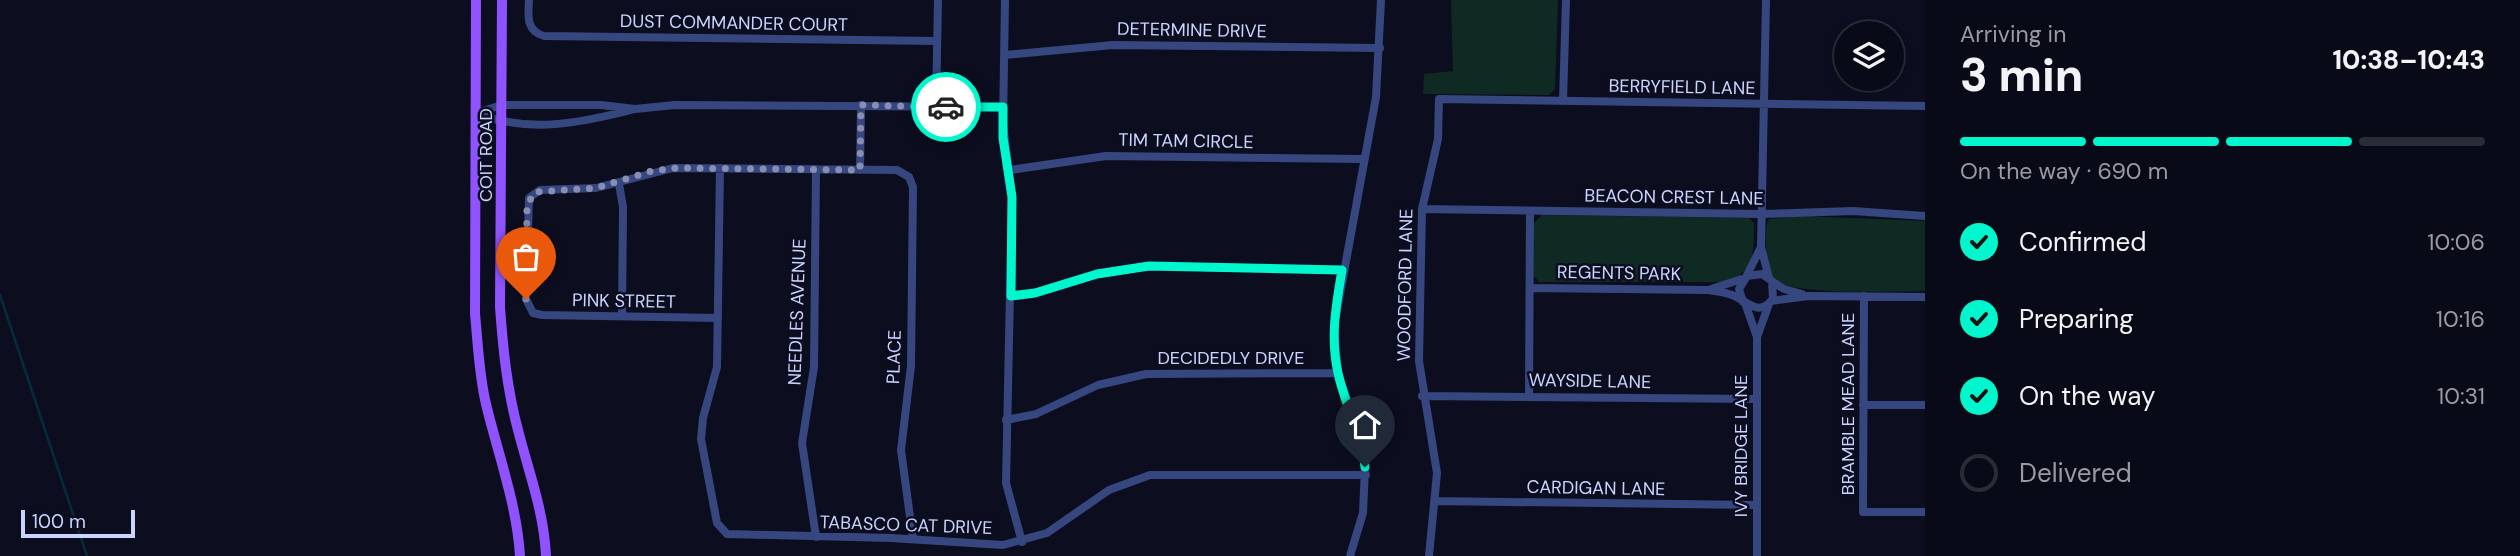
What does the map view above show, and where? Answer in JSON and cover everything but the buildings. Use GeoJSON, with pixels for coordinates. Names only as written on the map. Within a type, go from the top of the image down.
{"type":"FeatureCollection","features":[{"type":"Feature","properties":{"kind":"main road","name":"COIT ROAD"},"geometry":{"type":"LineString","coordinates":[[476,0],[475,314],[485,400],[519,531],[520,556]]}},
{"type":"Feature","properties":{"kind":"main road","name":"COIT ROAD"},"geometry":{"type":"LineString","coordinates":[[502,0],[500,307],[504,356],[519,432],[545,528],[546,556]]}},
{"type":"Feature","properties":{"kind":"street","name":"DUST COMMANDER COURT"},"geometry":{"type":"LineString","coordinates":[[528,0],[528,22],[532,30],[543,36],[937,41]]}},
{"type":"Feature","properties":{"kind":"street"},"geometry":{"type":"LineString","coordinates":[[936,106],[938,0]]}},
{"type":"Feature","properties":{"kind":"street"},"geometry":{"type":"LineString","coordinates":[[1005,0],[1003,138],[1010,170],[1011,296],[1006,487],[1021,542]]}},
{"type":"Feature","properties":{"kind":"street"},"geometry":{"type":"LineString","coordinates":[[1350,556],[1363,513],[1366,475],[1360,438],[1338,373],[1334,327],[1342,270],[1376,97],[1381,0]]}},
{"type":"Feature","properties":{"kind":"street"},"geometry":{"type":"LineString","coordinates":[[1563,101],[1566,0]]}},
{"type":"Feature","properties":{"kind":"street"},"geometry":{"type":"LineString","coordinates":[[1766,0],[1761,247],[1775,290],[1770,303]]}},
{"type":"Feature","properties":{"kind":"street","name":"DETERMINE DRIVE"},"geometry":{"type":"LineString","coordinates":[[1005,55],[1113,45],[1380,48]]}},
{"type":"Feature","properties":{"kind":"street","name":"BERRYFIELD LANE"},"geometry":{"type":"LineString","coordinates":[[1439,99],[1925,106]]}},
{"type":"Feature","properties":{"kind":"street","name":"WOODFORD LANE"},"geometry":{"type":"LineString","coordinates":[[1429,556],[1436,464],[1422,397],[1419,352],[1422,209],[1438,139],[1439,99]]}},
{"type":"Feature","properties":{"kind":"street"},"geometry":{"type":"LineString","coordinates":[[476,113],[503,123],[575,123],[635,109],[675,104],[1003,107]]}},
{"type":"Feature","properties":{"kind":"street"},"geometry":{"type":"LineString","coordinates":[[476,113],[502,105],[601,105],[635,109]]}},
{"type":"Feature","properties":{"kind":"street"},"geometry":{"type":"LineString","coordinates":[[622,316],[623,207],[619,184],[663,169],[860,170],[861,105]]}},
{"type":"Feature","properties":{"kind":"street","name":"TIM TAM CIRCLE"},"geometry":{"type":"LineString","coordinates":[[1010,170],[1097,156],[1363,159]]}},
{"type":"Feature","properties":{"kind":"street"},"geometry":{"type":"LineString","coordinates":[[718,318],[720,168]]}},
{"type":"Feature","properties":{"kind":"street","name":"NEEDLES AVENUE"},"geometry":{"type":"LineString","coordinates":[[816,537],[802,443],[814,367],[817,169]]}},
{"type":"Feature","properties":{"kind":"street","name":"PLACE"},"geometry":{"type":"LineString","coordinates":[[860,170],[897,170],[908,176],[913,187],[911,366],[901,450],[913,539]]}},
{"type":"Feature","properties":{"kind":"street","name":"PINK STREET"},"geometry":{"type":"LineString","coordinates":[[619,184],[590,189],[540,190],[532,194],[527,205],[526,299],[530,310],[541,315],[718,318]]}},
{"type":"Feature","properties":{"kind":"street","name":"BEACON CREST LANE"},"geometry":{"type":"LineString","coordinates":[[1422,209],[1761,214],[1842,211],[1925,216]]}},
{"type":"Feature","properties":{"kind":"street"},"geometry":{"type":"LineString","coordinates":[[1529,396],[1530,211]]}},
{"type":"Feature","properties":{"kind":"street"},"geometry":{"type":"LineString","coordinates":[[1761,247],[1739,289],[1744,303],[1757,309],[1770,303],[1808,296],[1925,297]]}},
{"type":"Feature","properties":{"kind":"street"},"geometry":{"type":"LineString","coordinates":[[1011,296],[1035,293],[1097,274],[1142,266],[1342,270]]}},
{"type":"Feature","properties":{"kind":"street"},"geometry":{"type":"LineString","coordinates":[[1746,276],[1759,273],[1781,288],[1808,296]]}},
{"type":"Feature","properties":{"kind":"street","name":"REGENTS PARK"},"geometry":{"type":"LineString","coordinates":[[1708,290],[1746,276]]}},
{"type":"Feature","properties":{"kind":"street","name":"REGENTS PARK"},"geometry":{"type":"LineString","coordinates":[[1530,288],[1708,290],[1728,294],[1744,303]]}},
{"type":"Feature","properties":{"kind":"street","name":"BRAMBLE MEAD LANE"},"geometry":{"type":"LineString","coordinates":[[1864,296],[1863,512],[1925,512]]}},
{"type":"Feature","properties":{"kind":"street","name":"IVY BRIDGE LANE"},"geometry":{"type":"LineString","coordinates":[[1744,303],[1757,337]]}},
{"type":"Feature","properties":{"kind":"street","name":"IVY BRIDGE LANE"},"geometry":{"type":"LineString","coordinates":[[1757,556],[1757,337],[1770,303]]}},
{"type":"Feature","properties":{"kind":"street","name":"TABASCO CAT DRIVE"},"geometry":{"type":"LineString","coordinates":[[718,318],[717,372],[703,418],[701,439],[717,523],[722,531],[732,536],[913,539],[985,545],[1021,542],[1058,527],[1109,490],[1150,475],[1366,475]]}},
{"type":"Feature","properties":{"kind":"street","name":"DECIDEDLY DRIVE"},"geometry":{"type":"LineString","coordinates":[[1006,420],[1030,417],[1098,385],[1146,374],[1338,373]]}},
{"type":"Feature","properties":{"kind":"street","name":"WAYSIDE LANE"},"geometry":{"type":"LineString","coordinates":[[1422,397],[1756,399]]}},
{"type":"Feature","properties":{"kind":"street"},"geometry":{"type":"LineString","coordinates":[[1863,405],[1925,405]]}},
{"type":"Feature","properties":{"kind":"street","name":"CARDIGAN LANE"},"geometry":{"type":"LineString","coordinates":[[1435,501],[1756,505]]}},
{"type":"Feature","properties":{"kind":"green space"},"geometry":{"type":"Polygon","coordinates":[[[1451,0],[1558,0],[1555,89],[1549,95],[1423,94],[1424,74],[1453,71],[1451,0]]]}},
{"type":"Feature","properties":{"kind":"green space"},"geometry":{"type":"Polygon","coordinates":[[[1542,215],[1749,218],[1754,223],[1753,250],[1743,272],[1728,282],[1539,282],[1534,276],[1534,223],[1542,215]]]}},
{"type":"Feature","properties":{"kind":"green space"},"geometry":{"type":"Polygon","coordinates":[[[1802,216],[1925,221],[1925,291],[1819,290],[1781,283],[1772,277],[1769,268],[1766,250],[1767,223],[1769,219],[1802,216]]]}},
{"type":"Feature","properties":{"kind":"waterway"},"geometry":{"type":"LineString","coordinates":[[0,295],[87,556]]}},
{"type":"Feature","properties":{"kind":"way so far"},"geometry":{"type":"LineString","coordinates":[[526,299],[527,205],[535,192],[543,189],[576,190],[619,184],[663,169],[860,170],[861,105],[946,107]]}},
{"type":"Feature","properties":{"kind":"route"},"geometry":{"type":"LineString","coordinates":[[946,107],[1003,107],[1003,138],[1012,197],[1011,296],[1035,293],[1097,274],[1149,266],[1342,270],[1335,312],[1335,351],[1340,382],[1363,448],[1365,467]]}}]}
